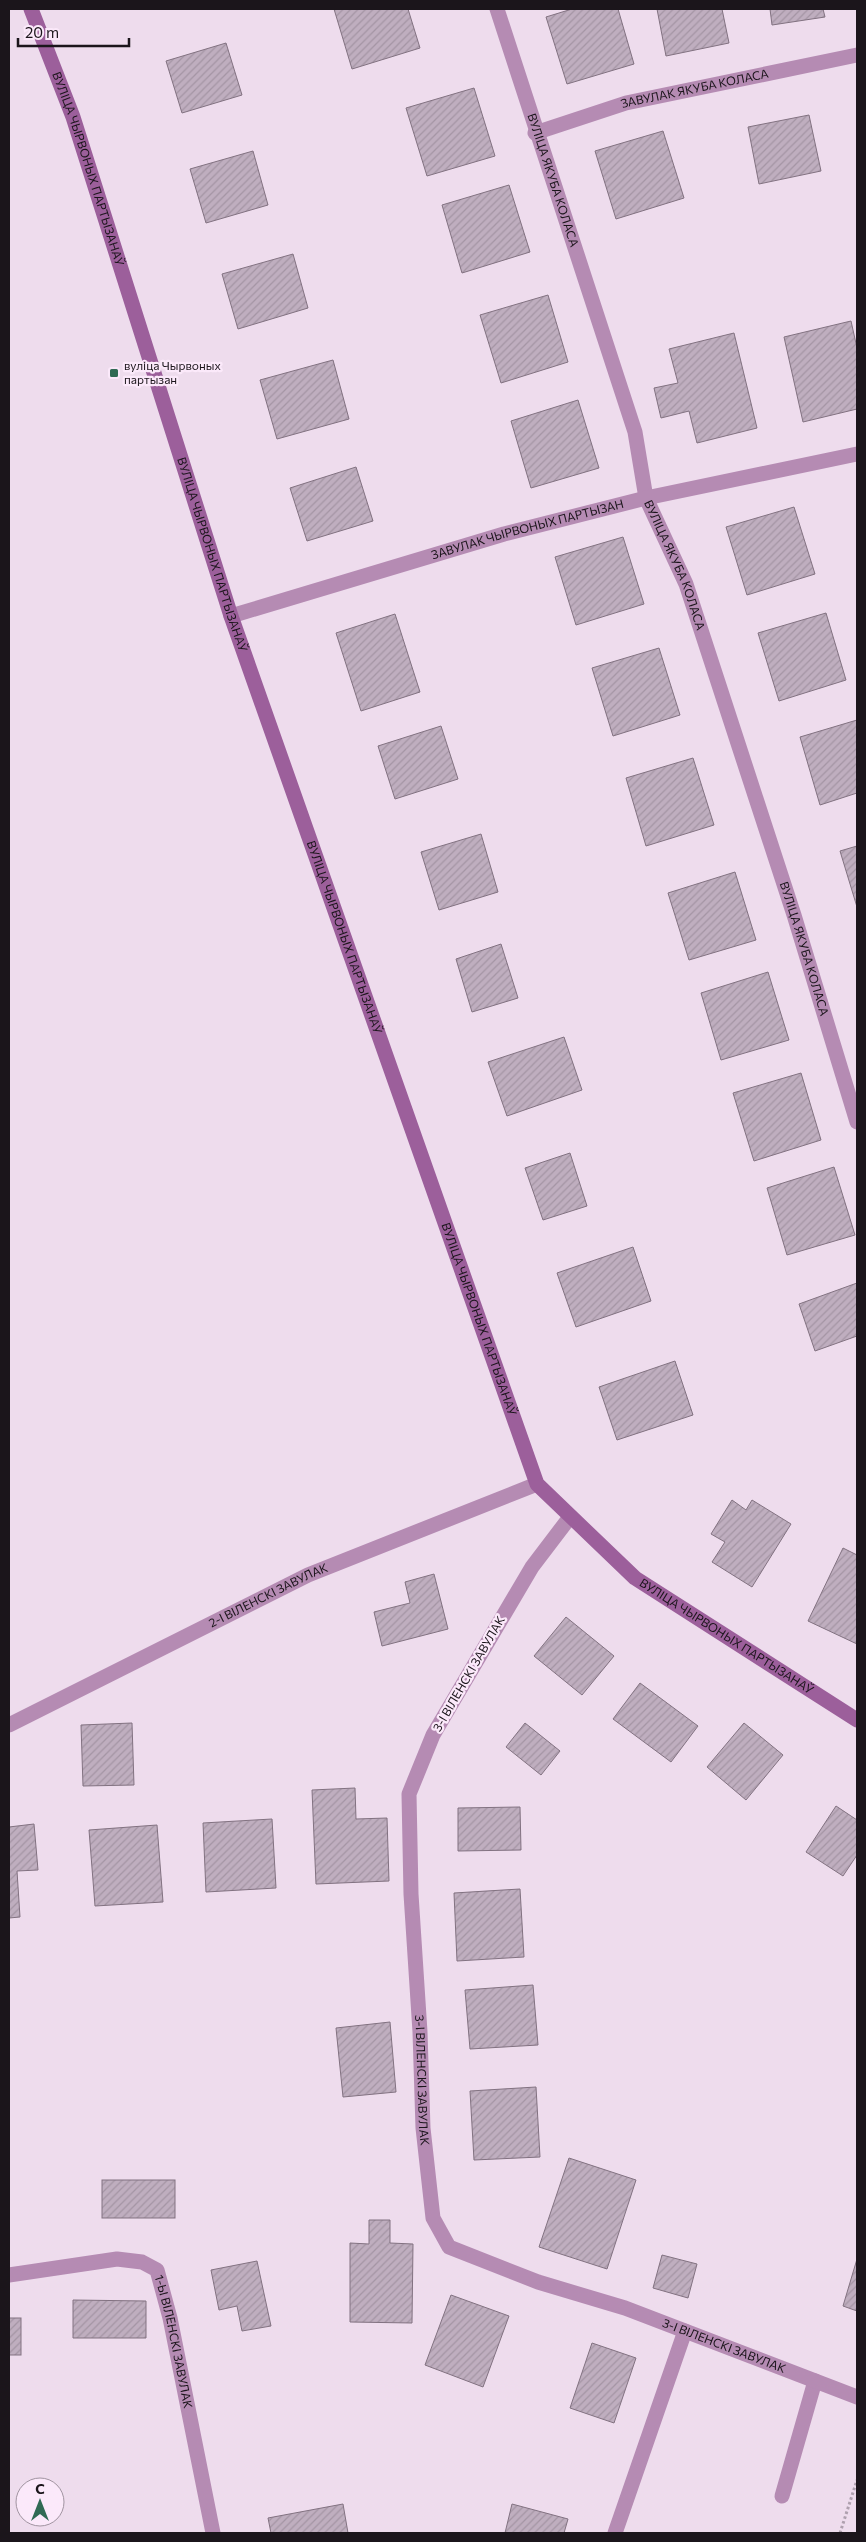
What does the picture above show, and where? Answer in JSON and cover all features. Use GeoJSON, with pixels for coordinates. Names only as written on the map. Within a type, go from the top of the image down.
{"type":"FeatureCollection","features":[{"type":"Feature","properties":{"kind":"street","name":"ВУЛІЦА ЧЫРВОНЫХ ПАРТЫЗАНАЎ"},"geometry":{"type":"LineString","coordinates":[[31,9],[73,116],[231,616],[537,1484],[635,1578],[857,1720]]}},
{"type":"Feature","properties":{"kind":"street","name":"ВУЛІЦА ЯКУБА КОЛАСА"},"geometry":{"type":"LineString","coordinates":[[496,9],[535,133],[635,432],[646,498],[686,584],[794,914],[857,1122]]}},
{"type":"Feature","properties":{"kind":"street","name":"ЗАВУЛАК ЯКУБА КОЛАСА"},"geometry":{"type":"LineString","coordinates":[[535,133],[626,103],[857,55]]}},
{"type":"Feature","properties":{"kind":"street","name":"ЗАВУЛАК ЧЫРВОНЫХ ПАРТЫЗАН"},"geometry":{"type":"LineString","coordinates":[[231,616],[504,534],[646,498],[857,454]]}},
{"type":"Feature","properties":{"kind":"street","name":"2-І ВІЛЕНСКІ ЗАВУЛАК"},"geometry":{"type":"LineString","coordinates":[[9,1725],[308,1576],[537,1484]]}},
{"type":"Feature","properties":{"kind":"street","name":"3-І ВІЛЕНСКІ ЗАВУЛАК"},"geometry":{"type":"LineString","coordinates":[[570,1516],[532,1567],[433,1735],[409,1794],[411,1894],[420,2032],[423,2128],[433,2218],[449,2247],[538,2282],[624,2308],[857,2397]]}},
{"type":"Feature","properties":{"kind":"street","name":"1-Ы ВІЛЕНСКІ ЗАВУЛАК"},"geometry":{"type":"LineString","coordinates":[[9,2275],[118,2259],[142,2262],[157,2270],[170,2318],[213,2533]]}},
{"type":"Feature","properties":{"kind":"street"},"geometry":{"type":"LineString","coordinates":[[615,2533],[685,2331]]}},
{"type":"Feature","properties":{"kind":"street"},"geometry":{"type":"LineString","coordinates":[[782,2496],[815,2381]]}},
{"type":"Feature","properties":{"kind":"path"},"geometry":{"type":"LineString","coordinates":[[840,2533],[857,2480]]}},
{"type":"Feature","properties":{"kind":"building"},"geometry":{"type":"Polygon","coordinates":[[[334,9],[408,9],[420,48],[352,69],[334,9]]]}},
{"type":"Feature","properties":{"kind":"building"},"geometry":{"type":"Polygon","coordinates":[[[572,9],[618,9],[634,64],[567,84],[546,17],[572,9]]]}},
{"type":"Feature","properties":{"kind":"building"},"geometry":{"type":"Polygon","coordinates":[[[657,9],[722,9],[729,43],[666,56],[657,9]]]}},
{"type":"Feature","properties":{"kind":"building"},"geometry":{"type":"Polygon","coordinates":[[[770,9],[823,9],[825,17],[772,25],[770,9]]]}},
{"type":"Feature","properties":{"kind":"building"},"geometry":{"type":"Polygon","coordinates":[[[226,43],[242,95],[182,113],[166,61],[226,43]]]}},
{"type":"Feature","properties":{"kind":"building"},"geometry":{"type":"Polygon","coordinates":[[[474,88],[495,156],[427,176],[406,108],[474,88]]]}},
{"type":"Feature","properties":{"kind":"building"},"geometry":{"type":"Polygon","coordinates":[[[809,115],[821,171],[759,184],[748,127],[809,115]]]}},
{"type":"Feature","properties":{"kind":"building"},"geometry":{"type":"Polygon","coordinates":[[[663,131],[684,198],[616,219],[595,151],[663,131]]]}},
{"type":"Feature","properties":{"kind":"building"},"geometry":{"type":"Polygon","coordinates":[[[253,151],[268,205],[206,223],[190,169],[253,151]]]}},
{"type":"Feature","properties":{"kind":"building"},"geometry":{"type":"Polygon","coordinates":[[[509,185],[530,252],[462,273],[442,205],[509,185]]]}},
{"type":"Feature","properties":{"kind":"building"},"geometry":{"type":"Polygon","coordinates":[[[293,254],[308,308],[238,329],[222,274],[293,254]]]}},
{"type":"Feature","properties":{"kind":"building"},"geometry":{"type":"Polygon","coordinates":[[[548,295],[568,362],[501,383],[480,315],[548,295]]]}},
{"type":"Feature","properties":{"kind":"building"},"geometry":{"type":"Polygon","coordinates":[[[851,321],[857,348],[857,409],[803,422],[784,337],[851,321]]]}},
{"type":"Feature","properties":{"kind":"building"},"geometry":{"type":"Polygon","coordinates":[[[734,333],[757,428],[697,443],[689,411],[661,418],[654,388],[678,383],[669,349],[734,333]]]}},
{"type":"Feature","properties":{"kind":"building"},"geometry":{"type":"Polygon","coordinates":[[[333,360],[349,419],[277,439],[260,380],[333,360]]]}},
{"type":"Feature","properties":{"kind":"building"},"geometry":{"type":"Polygon","coordinates":[[[578,400],[599,468],[531,488],[511,421],[578,400]]]}},
{"type":"Feature","properties":{"kind":"building"},"geometry":{"type":"Polygon","coordinates":[[[356,467],[373,521],[307,541],[290,488],[356,467]]]}},
{"type":"Feature","properties":{"kind":"building"},"geometry":{"type":"Polygon","coordinates":[[[794,507],[815,574],[747,595],[726,527],[794,507]]]}},
{"type":"Feature","properties":{"kind":"building"},"geometry":{"type":"Polygon","coordinates":[[[623,537],[644,604],[576,625],[555,557],[623,537]]]}},
{"type":"Feature","properties":{"kind":"building"},"geometry":{"type":"Polygon","coordinates":[[[826,613],[846,680],[779,701],[758,633],[826,613]]]}},
{"type":"Feature","properties":{"kind":"building"},"geometry":{"type":"Polygon","coordinates":[[[395,614],[420,692],[361,711],[336,633],[395,614]]]}},
{"type":"Feature","properties":{"kind":"building"},"geometry":{"type":"Polygon","coordinates":[[[659,648],[680,715],[613,736],[592,668],[659,648]]]}},
{"type":"Feature","properties":{"kind":"building"},"geometry":{"type":"Polygon","coordinates":[[[857,720],[857,793],[820,805],[800,737],[857,720]]]}},
{"type":"Feature","properties":{"kind":"building"},"geometry":{"type":"Polygon","coordinates":[[[441,726],[458,779],[395,799],[378,746],[441,726]]]}},
{"type":"Feature","properties":{"kind":"building"},"geometry":{"type":"Polygon","coordinates":[[[693,758],[714,825],[646,846],[626,778],[693,758]]]}},
{"type":"Feature","properties":{"kind":"building"},"geometry":{"type":"Polygon","coordinates":[[[481,834],[498,892],[439,910],[421,852],[481,834]]]}},
{"type":"Feature","properties":{"kind":"building"},"geometry":{"type":"Polygon","coordinates":[[[857,846],[857,907],[840,851],[857,846]]]}},
{"type":"Feature","properties":{"kind":"building"},"geometry":{"type":"Polygon","coordinates":[[[735,872],[756,940],[689,960],[668,893],[735,872]]]}},
{"type":"Feature","properties":{"kind":"building"},"geometry":{"type":"Polygon","coordinates":[[[501,944],[518,998],[472,1012],[456,959],[501,944]]]}},
{"type":"Feature","properties":{"kind":"building"},"geometry":{"type":"Polygon","coordinates":[[[768,972],[789,1040],[721,1060],[701,993],[768,972]]]}},
{"type":"Feature","properties":{"kind":"building"},"geometry":{"type":"Polygon","coordinates":[[[564,1037],[582,1090],[507,1116],[488,1062],[564,1037]]]}},
{"type":"Feature","properties":{"kind":"building"},"geometry":{"type":"Polygon","coordinates":[[[801,1073],[821,1140],[754,1161],[733,1093],[801,1073]]]}},
{"type":"Feature","properties":{"kind":"building"},"geometry":{"type":"Polygon","coordinates":[[[570,1153],[587,1206],[543,1220],[525,1168],[570,1153]]]}},
{"type":"Feature","properties":{"kind":"building"},"geometry":{"type":"Polygon","coordinates":[[[834,1167],[855,1235],[787,1255],[767,1188],[834,1167]]]}},
{"type":"Feature","properties":{"kind":"building"},"geometry":{"type":"Polygon","coordinates":[[[633,1247],[651,1301],[576,1327],[557,1273],[633,1247]]]}},
{"type":"Feature","properties":{"kind":"building"},"geometry":{"type":"Polygon","coordinates":[[[857,1283],[857,1336],[815,1351],[799,1304],[857,1283]]]}},
{"type":"Feature","properties":{"kind":"building"},"geometry":{"type":"Polygon","coordinates":[[[675,1361],[693,1415],[617,1440],[599,1387],[675,1361]]]}},
{"type":"Feature","properties":{"kind":"building"},"geometry":{"type":"Polygon","coordinates":[[[732,1500],[746,1510],[752,1500],[791,1524],[752,1587],[712,1562],[725,1542],[711,1534],[732,1500]]]}},
{"type":"Feature","properties":{"kind":"building"},"geometry":{"type":"Polygon","coordinates":[[[843,1548],[857,1555],[857,1644],[808,1621],[843,1548]]]}},
{"type":"Feature","properties":{"kind":"building"},"geometry":{"type":"Polygon","coordinates":[[[434,1574],[448,1629],[382,1646],[374,1612],[410,1603],[405,1582],[434,1574]]]}},
{"type":"Feature","properties":{"kind":"building"},"geometry":{"type":"Polygon","coordinates":[[[566,1617],[614,1656],[582,1695],[534,1656],[566,1617]]]}},
{"type":"Feature","properties":{"kind":"building"},"geometry":{"type":"Polygon","coordinates":[[[640,1683],[698,1726],[671,1762],[613,1719],[640,1683]]]}},
{"type":"Feature","properties":{"kind":"building"},"geometry":{"type":"Polygon","coordinates":[[[132,1723],[134,1785],[83,1786],[81,1725],[132,1723]]]}},
{"type":"Feature","properties":{"kind":"building"},"geometry":{"type":"Polygon","coordinates":[[[525,1723],[560,1751],[541,1775],[506,1747],[525,1723]]]}},
{"type":"Feature","properties":{"kind":"building"},"geometry":{"type":"Polygon","coordinates":[[[744,1723],[783,1755],[746,1800],[707,1767],[744,1723]]]}},
{"type":"Feature","properties":{"kind":"building"},"geometry":{"type":"Polygon","coordinates":[[[355,1788],[356,1819],[387,1818],[389,1881],[316,1884],[312,1790],[355,1788]]]}},
{"type":"Feature","properties":{"kind":"building"},"geometry":{"type":"Polygon","coordinates":[[[836,1806],[857,1820],[857,1855],[843,1876],[806,1852],[836,1806]]]}},
{"type":"Feature","properties":{"kind":"building"},"geometry":{"type":"Polygon","coordinates":[[[520,1807],[521,1850],[458,1851],[458,1808],[520,1807]]]}},
{"type":"Feature","properties":{"kind":"building"},"geometry":{"type":"Polygon","coordinates":[[[272,1819],[276,1888],[206,1892],[203,1823],[272,1819]]]}},
{"type":"Feature","properties":{"kind":"building"},"geometry":{"type":"Polygon","coordinates":[[[34,1824],[38,1870],[17,1871],[20,1917],[9,1918],[9,1827],[34,1824]]]}},
{"type":"Feature","properties":{"kind":"building"},"geometry":{"type":"Polygon","coordinates":[[[157,1825],[163,1902],[95,1906],[89,1830],[157,1825]]]}},
{"type":"Feature","properties":{"kind":"building"},"geometry":{"type":"Polygon","coordinates":[[[520,1889],[524,1957],[457,1961],[454,1893],[520,1889]]]}},
{"type":"Feature","properties":{"kind":"building"},"geometry":{"type":"Polygon","coordinates":[[[533,1985],[538,2045],[470,2049],[465,1990],[533,1985]]]}},
{"type":"Feature","properties":{"kind":"building"},"geometry":{"type":"Polygon","coordinates":[[[390,2022],[396,2092],[343,2097],[336,2028],[390,2022]]]}},
{"type":"Feature","properties":{"kind":"building"},"geometry":{"type":"Polygon","coordinates":[[[536,2087],[540,2157],[474,2160],[470,2091],[536,2087]]]}},
{"type":"Feature","properties":{"kind":"building"},"geometry":{"type":"Polygon","coordinates":[[[569,2158],[636,2180],[607,2269],[539,2247],[569,2158]]]}},
{"type":"Feature","properties":{"kind":"building"},"geometry":{"type":"Polygon","coordinates":[[[102,2180],[175,2180],[175,2218],[102,2218],[102,2180]]]}},
{"type":"Feature","properties":{"kind":"building"},"geometry":{"type":"Polygon","coordinates":[[[369,2220],[390,2220],[390,2243],[413,2244],[412,2323],[350,2322],[350,2243],[369,2244],[369,2220]]]}},
{"type":"Feature","properties":{"kind":"building"},"geometry":{"type":"Polygon","coordinates":[[[662,2255],[697,2264],[688,2298],[653,2288],[662,2255]]]}},
{"type":"Feature","properties":{"kind":"building"},"geometry":{"type":"Polygon","coordinates":[[[857,2259],[857,2311],[843,2306],[857,2259]]]}},
{"type":"Feature","properties":{"kind":"building"},"geometry":{"type":"Polygon","coordinates":[[[257,2261],[271,2326],[242,2331],[237,2306],[219,2310],[211,2270],[257,2261]]]}},
{"type":"Feature","properties":{"kind":"building"},"geometry":{"type":"Polygon","coordinates":[[[451,2295],[509,2316],[483,2387],[425,2365],[451,2295]]]}},
{"type":"Feature","properties":{"kind":"building"},"geometry":{"type":"Polygon","coordinates":[[[73,2300],[146,2301],[146,2338],[73,2338],[73,2300]]]}},
{"type":"Feature","properties":{"kind":"building"},"geometry":{"type":"Polygon","coordinates":[[[9,2318],[21,2318],[21,2355],[9,2355],[9,2318]]]}},
{"type":"Feature","properties":{"kind":"building"},"geometry":{"type":"Polygon","coordinates":[[[592,2343],[636,2358],[614,2423],[570,2408],[592,2343]]]}},
{"type":"Feature","properties":{"kind":"building"},"geometry":{"type":"Polygon","coordinates":[[[343,2504],[348,2533],[271,2533],[268,2518],[343,2504]]]}},
{"type":"Feature","properties":{"kind":"building"},"geometry":{"type":"Polygon","coordinates":[[[512,2504],[568,2519],[564,2533],[505,2533],[512,2504]]]}},
{"type":"Feature","properties":{"kind":"place","name":"вуліца Чырвоных партызан"},"geometry":{"type":"Point","coordinates":[114,373]}}]}
